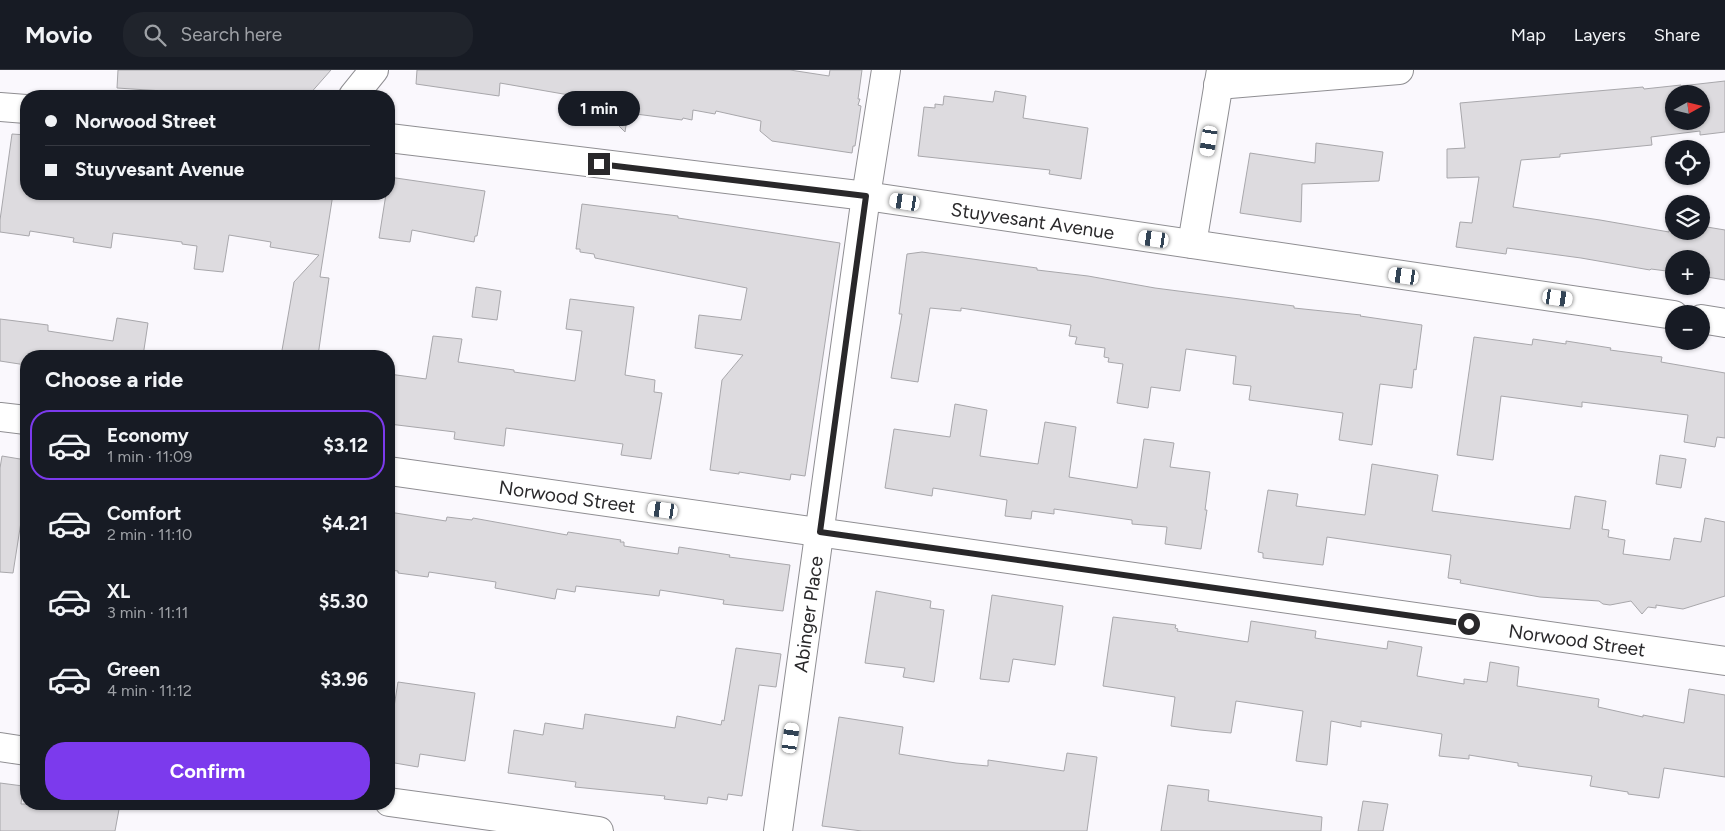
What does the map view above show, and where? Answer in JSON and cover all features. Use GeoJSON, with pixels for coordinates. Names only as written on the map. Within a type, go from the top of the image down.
{"type":"FeatureCollection","features":[{"type":"Feature","properties":{"kind":"street"},"geometry":{"type":"LineString","coordinates":[[358,90],[374,70]]}},
{"type":"Feature","properties":{"kind":"street","name":"Abinger Place"},"geometry":{"type":"LineString","coordinates":[[778,831],[866,196],[886,70]]}},
{"type":"Feature","properties":{"kind":"street"},"geometry":{"type":"LineString","coordinates":[[1192,244],[1219,77],[1399,70]]}},
{"type":"Feature","properties":{"kind":"street"},"geometry":{"type":"LineString","coordinates":[[0,107],[20,109]]}},
{"type":"Feature","properties":{"kind":"street","name":"Stuyvesant Avenue"},"geometry":{"type":"LineString","coordinates":[[395,139],[866,196],[1665,314]]}},
{"type":"Feature","properties":{"kind":"street"},"geometry":{"type":"LineString","coordinates":[[1710,320],[1725,323]]}},
{"type":"Feature","properties":{"kind":"street"},"geometry":{"type":"LineString","coordinates":[[0,417],[20,419]]}},
{"type":"Feature","properties":{"kind":"street","name":"Norwood Street"},"geometry":{"type":"LineString","coordinates":[[395,472],[1725,661]]}},
{"type":"Feature","properties":{"kind":"street"},"geometry":{"type":"LineString","coordinates":[[0,747],[20,750]]}},
{"type":"Feature","properties":{"kind":"street"},"geometry":{"type":"LineString","coordinates":[[395,803],[600,831]]}},
{"type":"Feature","properties":{"kind":"building"},"geometry":{"type":"Polygon","coordinates":[[[118,70],[331,70],[313,90],[148,90],[117,88],[118,70]]]}},
{"type":"Feature","properties":{"kind":"building"},"geometry":{"type":"Polygon","coordinates":[[[417,70],[790,70],[829,76],[830,70],[862,70],[858,99],[860,99],[858,105],[861,106],[855,146],[853,146],[852,153],[772,141],[760,131],[761,121],[716,111],[715,114],[693,110],[692,120],[628,113],[625,132],[592,99],[500,83],[499,96],[416,84],[417,70]]]}},
{"type":"Feature","properties":{"kind":"building"},"geometry":{"type":"Polygon","coordinates":[[[1725,81],[1725,132],[1700,135],[1700,131],[1651,137],[1652,145],[1560,154],[1560,157],[1521,160],[1513,207],[1665,231],[1665,240],[1710,240],[1710,228],[1725,230],[1725,280],[1710,278],[1710,250],[1665,250],[1665,271],[1507,248],[1506,254],[1456,247],[1460,222],[1472,223],[1479,177],[1447,178],[1447,149],[1465,148],[1460,103],[1643,87],[1644,89],[1665,87],[1665,130],[1710,130],[1710,85],[1690,85],[1725,81]]]}},
{"type":"Feature","properties":{"kind":"building"},"geometry":{"type":"Polygon","coordinates":[[[995,91],[1026,96],[1023,118],[1088,128],[1081,179],[1049,174],[1050,170],[918,156],[924,107],[935,108],[935,104],[943,105],[944,96],[993,102],[995,91]]]}},
{"type":"Feature","properties":{"kind":"building"},"geometry":{"type":"Polygon","coordinates":[[[12,134],[20,135],[20,200],[332,200],[320,277],[329,278],[319,350],[282,350],[294,282],[319,255],[270,247],[271,242],[229,235],[223,272],[194,269],[197,246],[182,244],[182,242],[113,233],[111,248],[73,242],[74,238],[30,231],[29,236],[0,232],[12,134]]]}},
{"type":"Feature","properties":{"kind":"building"},"geometry":{"type":"Polygon","coordinates":[[[1316,143],[1383,152],[1379,181],[1302,184],[1301,222],[1240,213],[1250,153],[1315,163],[1316,143]]]}},
{"type":"Feature","properties":{"kind":"building"},"geometry":{"type":"Polygon","coordinates":[[[395,178],[485,191],[477,236],[475,236],[474,242],[412,230],[410,242],[379,238],[385,200],[395,200],[395,178]]]}},
{"type":"Feature","properties":{"kind":"building"},"geometry":{"type":"Polygon","coordinates":[[[582,204],[678,216],[678,218],[840,243],[805,476],[791,474],[790,480],[739,472],[739,474],[710,470],[722,380],[743,355],[695,348],[699,315],[741,320],[747,288],[595,258],[594,254],[580,252],[580,249],[576,249],[582,204]]]}},
{"type":"Feature","properties":{"kind":"building"},"geometry":{"type":"Polygon","coordinates":[[[922,252],[1037,268],[1037,270],[1088,276],[1155,288],[1294,306],[1294,308],[1361,315],[1422,325],[1412,388],[1380,384],[1372,445],[1339,440],[1343,413],[1249,400],[1251,386],[1233,384],[1236,356],[1186,349],[1180,391],[1151,387],[1148,408],[1117,403],[1123,364],[1108,362],[1109,358],[1104,357],[1105,348],[1075,344],[1077,337],[1069,336],[1071,325],[961,308],[961,311],[930,308],[918,382],[891,378],[902,314],[899,314],[907,254],[922,252]]]}},
{"type":"Feature","properties":{"kind":"building"},"geometry":{"type":"Polygon","coordinates":[[[476,287],[501,291],[497,320],[472,317],[476,287]]]}},
{"type":"Feature","properties":{"kind":"building"},"geometry":{"type":"Polygon","coordinates":[[[570,299],[634,307],[625,375],[655,380],[654,392],[662,393],[651,459],[621,455],[623,444],[506,428],[504,446],[454,439],[455,432],[395,425],[395,375],[426,379],[433,336],[462,339],[458,362],[575,381],[582,331],[566,329],[570,299]]]}},
{"type":"Feature","properties":{"kind":"building"},"geometry":{"type":"Polygon","coordinates":[[[117,318],[148,323],[144,350],[20,350],[20,364],[0,361],[0,319],[48,325],[48,331],[113,341],[117,318]]]}},
{"type":"Feature","properties":{"kind":"building"},"geometry":{"type":"Polygon","coordinates":[[[1474,337],[1532,345],[1533,339],[1566,344],[1566,341],[1611,348],[1610,350],[1662,357],[1661,362],[1725,373],[1725,438],[1717,437],[1715,447],[1684,442],[1688,415],[1582,402],[1582,407],[1501,396],[1493,460],[1457,455],[1474,337]]]}},
{"type":"Feature","properties":{"kind":"building"},"geometry":{"type":"Polygon","coordinates":[[[955,404],[987,410],[980,456],[1038,464],[1045,422],[1076,427],[1069,477],[1137,488],[1144,439],[1174,443],[1170,467],[1210,472],[1201,549],[1165,544],[1167,527],[1132,524],[1132,520],[1054,509],[1054,514],[1032,511],[1031,519],[1005,516],[1007,500],[933,488],[932,496],[885,488],[894,429],[950,437],[955,404]]]}},
{"type":"Feature","properties":{"kind":"building"},"geometry":{"type":"Polygon","coordinates":[[[1660,455],[1686,459],[1681,488],[1656,484],[1660,455]]]}},
{"type":"Feature","properties":{"kind":"building"},"geometry":{"type":"Polygon","coordinates":[[[2,456],[20,459],[20,528],[13,573],[0,572],[0,468],[2,456]]]}},
{"type":"Feature","properties":{"kind":"building"},"geometry":{"type":"Polygon","coordinates":[[[1372,464],[1438,475],[1432,511],[1570,529],[1575,496],[1606,501],[1602,529],[1609,530],[1608,537],[1625,540],[1623,554],[1670,560],[1674,538],[1701,542],[1705,518],[1725,522],[1725,596],[1683,609],[1656,605],[1656,608],[1648,607],[1642,614],[1631,601],[1610,605],[1599,601],[1540,597],[1460,583],[1461,580],[1448,578],[1451,555],[1327,537],[1323,565],[1263,558],[1263,553],[1258,552],[1268,490],[1298,494],[1296,506],[1365,515],[1372,464]]]}},
{"type":"Feature","properties":{"kind":"building"},"geometry":{"type":"Polygon","coordinates":[[[395,513],[446,521],[447,517],[472,520],[473,518],[567,535],[568,532],[621,540],[620,542],[624,542],[624,546],[678,554],[679,547],[730,555],[729,557],[790,565],[783,611],[723,604],[724,600],[660,590],[659,596],[576,586],[575,592],[557,589],[555,599],[495,588],[496,582],[429,572],[428,577],[398,573],[398,571],[395,571],[395,513]]]}},
{"type":"Feature","properties":{"kind":"building"},"geometry":{"type":"Polygon","coordinates":[[[876,591],[931,601],[930,608],[944,610],[934,682],[903,677],[905,668],[865,663],[876,591]]]}},
{"type":"Feature","properties":{"kind":"building"},"geometry":{"type":"Polygon","coordinates":[[[992,595],[1063,606],[1055,665],[1013,659],[1009,682],[980,679],[992,595]]]}},
{"type":"Feature","properties":{"kind":"building"},"geometry":{"type":"Polygon","coordinates":[[[1113,617],[1176,625],[1177,631],[1248,642],[1251,621],[1316,631],[1315,638],[1387,649],[1388,641],[1422,647],[1417,676],[1464,684],[1464,679],[1487,682],[1490,662],[1519,667],[1517,686],[1599,699],[1598,707],[1643,717],[1643,715],[1684,723],[1689,689],[1725,695],[1725,777],[1664,768],[1659,798],[1628,794],[1628,792],[1590,786],[1592,776],[1518,766],[1518,763],[1469,755],[1469,759],[1439,756],[1442,734],[1361,721],[1361,727],[1331,721],[1327,765],[1296,761],[1303,711],[1236,701],[1231,733],[1200,730],[1171,726],[1175,697],[1103,686],[1113,617]]]}},
{"type":"Feature","properties":{"kind":"building"},"geometry":{"type":"Polygon","coordinates":[[[736,648],[781,654],[776,687],[759,685],[742,796],[728,794],[727,800],[708,797],[707,804],[664,799],[665,796],[575,787],[576,782],[508,773],[514,730],[543,735],[545,723],[583,729],[585,714],[675,728],[677,716],[721,725],[722,720],[724,721],[736,648]]]}},
{"type":"Feature","properties":{"kind":"building"},"geometry":{"type":"Polygon","coordinates":[[[398,682],[475,693],[465,761],[420,754],[418,767],[395,763],[395,701],[398,682]]]}},
{"type":"Feature","properties":{"kind":"building"},"geometry":{"type":"Polygon","coordinates":[[[839,717],[903,727],[899,754],[956,763],[988,766],[988,760],[1064,771],[1067,753],[1097,757],[1087,831],[862,831],[822,826],[839,717]]]}},
{"type":"Feature","properties":{"kind":"building"},"geometry":{"type":"Polygon","coordinates":[[[0,783],[20,786],[20,810],[119,810],[115,831],[0,831],[0,783]]]}},
{"type":"Feature","properties":{"kind":"building"},"geometry":{"type":"Polygon","coordinates":[[[1168,785],[1209,790],[1208,801],[1322,817],[1321,831],[1161,831],[1168,785]]]}},
{"type":"Feature","properties":{"kind":"building"},"geometry":{"type":"Polygon","coordinates":[[[1363,801],[1388,804],[1383,831],[1358,831],[1363,801]]]}},
{"type":"Feature","properties":{"kind":"route"},"geometry":{"type":"LineString","coordinates":[[599,164],[866,196],[820,532],[1469,624]]}}]}
